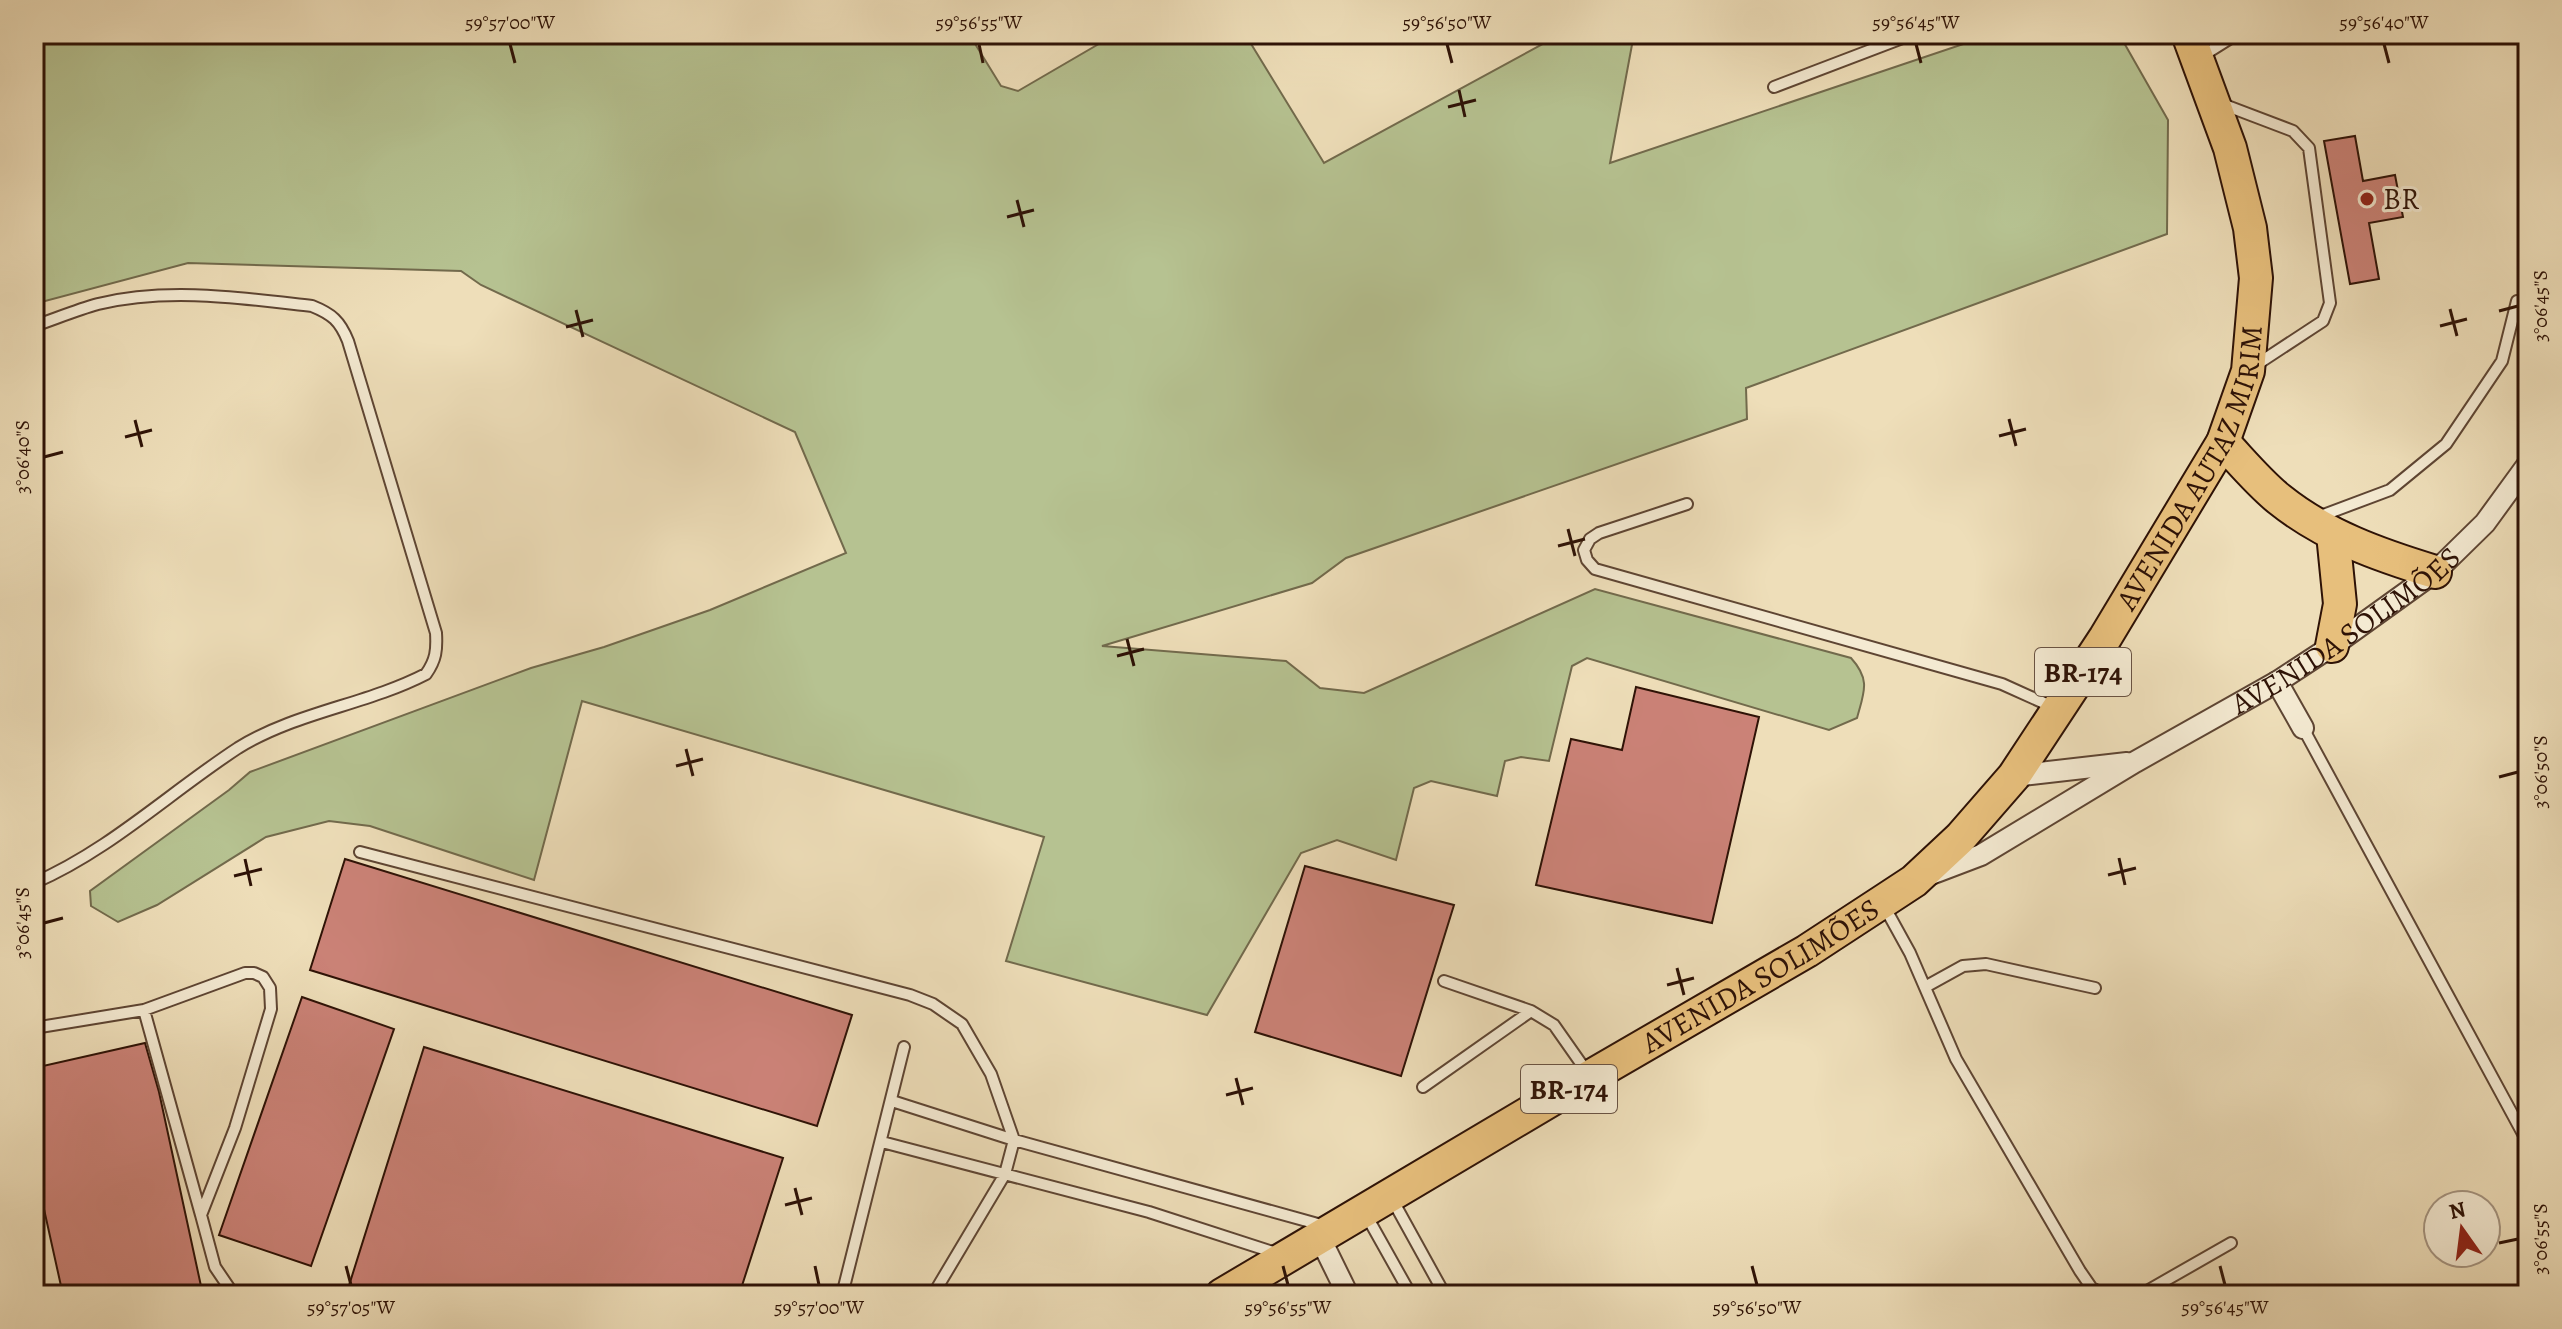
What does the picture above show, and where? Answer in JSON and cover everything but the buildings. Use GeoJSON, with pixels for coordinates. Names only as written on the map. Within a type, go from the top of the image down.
{"type":"FeatureCollection","features":[{"type":"Feature","properties":{"kind":"main road","name":"AVENIDA AUTAZ MIRIM"},"geometry":{"type":"LineString","coordinates":[[1914,881],[1960,838],[2014,776],[2105,638],[2223,442],[2248,371],[2256,278],[2250,228],[2230,148],[2190,42]]}},
{"type":"Feature","properties":{"kind":"main road"},"geometry":{"type":"LineString","coordinates":[[2223,442],[2277,497],[2321,528],[2393,559],[2435,572]]}},
{"type":"Feature","properties":{"kind":"main road"},"geometry":{"type":"LineString","coordinates":[[2321,528],[2340,604],[2332,646]]}},
{"type":"Feature","properties":{"kind":"main road","name":"AVENIDA SOLIMÕES"},"geometry":{"type":"LineString","coordinates":[[1222,1295],[1807,951],[1914,881]]}},
{"type":"Feature","properties":{"kind":"street","name":"AVENIDA SOLIMÕES"},"geometry":{"type":"LineString","coordinates":[[1914,881],[1981,855],[2135,762],[2277,682],[2332,646],[2435,572],[2485,523],[2528,464]]}},
{"type":"Feature","properties":{"kind":"street"},"geometry":{"type":"LineString","coordinates":[[2277,682],[2303,728]]}},
{"type":"Feature","properties":{"kind":"street","name":"AVENIDA SOLIMÕES"},"geometry":{"type":"LineString","coordinates":[[2014,776],[2135,762]]}},
{"type":"Feature","properties":{"kind":"street"},"geometry":{"type":"LineString","coordinates":[[1327,1233],[1348,1295]]}},
{"type":"Feature","properties":{"kind":"lane"},"geometry":{"type":"LineString","coordinates":[[1774,87],[1913,34]]}},
{"type":"Feature","properties":{"kind":"lane"},"geometry":{"type":"LineString","coordinates":[[2190,42],[2237,34]]}},
{"type":"Feature","properties":{"kind":"lane"},"geometry":{"type":"LineString","coordinates":[[2212,100],[2293,131],[2309,148],[2326,272],[2330,303],[2323,321],[2248,371]]}},
{"type":"Feature","properties":{"kind":"lane"},"geometry":{"type":"LineString","coordinates":[[34,326],[97,304],[178,295],[312,306],[341,322],[436,633],[437,650],[434,663],[426,674],[307,716],[239,748],[102,848],[34,883]]}},
{"type":"Feature","properties":{"kind":"lane"},"geometry":{"type":"LineString","coordinates":[[2321,528],[2390,490],[2446,444],[2502,361],[2517,301]]}},
{"type":"Feature","properties":{"kind":"lane"},"geometry":{"type":"LineString","coordinates":[[1687,504],[1599,533],[1590,539],[1584,550],[1587,560],[1595,569],[2002,684],[2058,709]]}},
{"type":"Feature","properties":{"kind":"lane"},"geometry":{"type":"LineString","coordinates":[[2303,728],[2528,1143]]}},
{"type":"Feature","properties":{"kind":"lane"},"geometry":{"type":"LineString","coordinates":[[360,852],[910,995],[933,1004],[962,1024],[991,1074],[1014,1140],[1005,1174],[937,1288],[929,1295]]}},
{"type":"Feature","properties":{"kind":"lane"},"geometry":{"type":"LineString","coordinates":[[1882,902],[1910,953],[1956,1059],[2080,1271],[2091,1287],[2103,1295]]}},
{"type":"Feature","properties":{"kind":"lane"},"geometry":{"type":"LineString","coordinates":[[1925,987],[1963,966],[1986,964],[2095,988]]}},
{"type":"Feature","properties":{"kind":"lane"},"geometry":{"type":"LineString","coordinates":[[34,1028],[144,1010],[245,973],[263,977],[270,988],[271,1009],[235,1128],[201,1215]]}},
{"type":"Feature","properties":{"kind":"lane"},"geometry":{"type":"LineString","coordinates":[[1444,981],[1531,1011],[1554,1025],[1590,1077]]}},
{"type":"Feature","properties":{"kind":"lane"},"geometry":{"type":"LineString","coordinates":[[144,1010],[215,1267],[234,1295]]}},
{"type":"Feature","properties":{"kind":"lane"},"geometry":{"type":"LineString","coordinates":[[1423,1087],[1531,1011]]}},
{"type":"Feature","properties":{"kind":"lane"},"geometry":{"type":"LineString","coordinates":[[842,1295],[904,1047]]}},
{"type":"Feature","properties":{"kind":"lane"},"geometry":{"type":"LineString","coordinates":[[892,1101],[1327,1233]]}},
{"type":"Feature","properties":{"kind":"lane"},"geometry":{"type":"LineString","coordinates":[[882,1142],[1149,1212],[1288,1257]]}},
{"type":"Feature","properties":{"kind":"lane"},"geometry":{"type":"LineString","coordinates":[[1377,1204],[1411,1295]]}},
{"type":"Feature","properties":{"kind":"lane"},"geometry":{"type":"LineString","coordinates":[[1377,1204],[1445,1295]]}},
{"type":"Feature","properties":{"kind":"lane"},"geometry":{"type":"LineString","coordinates":[[2140,1295],[2231,1243]]}},
{"type":"Feature","properties":{"kind":"green space"},"geometry":{"type":"Polygon","coordinates":[[[34,34],[969,34],[1001,86],[1018,91],[1116,34],[1245,34],[1324,163],[1561,34],[1634,34],[1610,163],[1993,34],[2119,34],[2168,120],[2167,234],[1746,388],[1747,419],[1346,558],[1312,583],[1102,646],[1286,661],[1320,688],[1364,693],[1595,589],[1851,658],[1864,680],[1857,718],[1829,730],[1587,658],[1572,666],[1549,761],[1521,757],[1505,761],[1497,796],[1431,781],[1414,788],[1396,860],[1337,840],[1301,853],[1207,1015],[1006,961],[1044,837],[582,701],[534,880],[370,826],[329,821],[266,837],[157,905],[118,922],[91,906],[90,891],[250,772],[531,668],[604,647],[710,610],[846,553],[795,432],[481,285],[461,271],[188,263],[34,304],[34,34]]]}},
{"type":"Feature","properties":{"kind":"place","name":"BR"},"geometry":{"type":"Point","coordinates":[2367,199]}}]}
